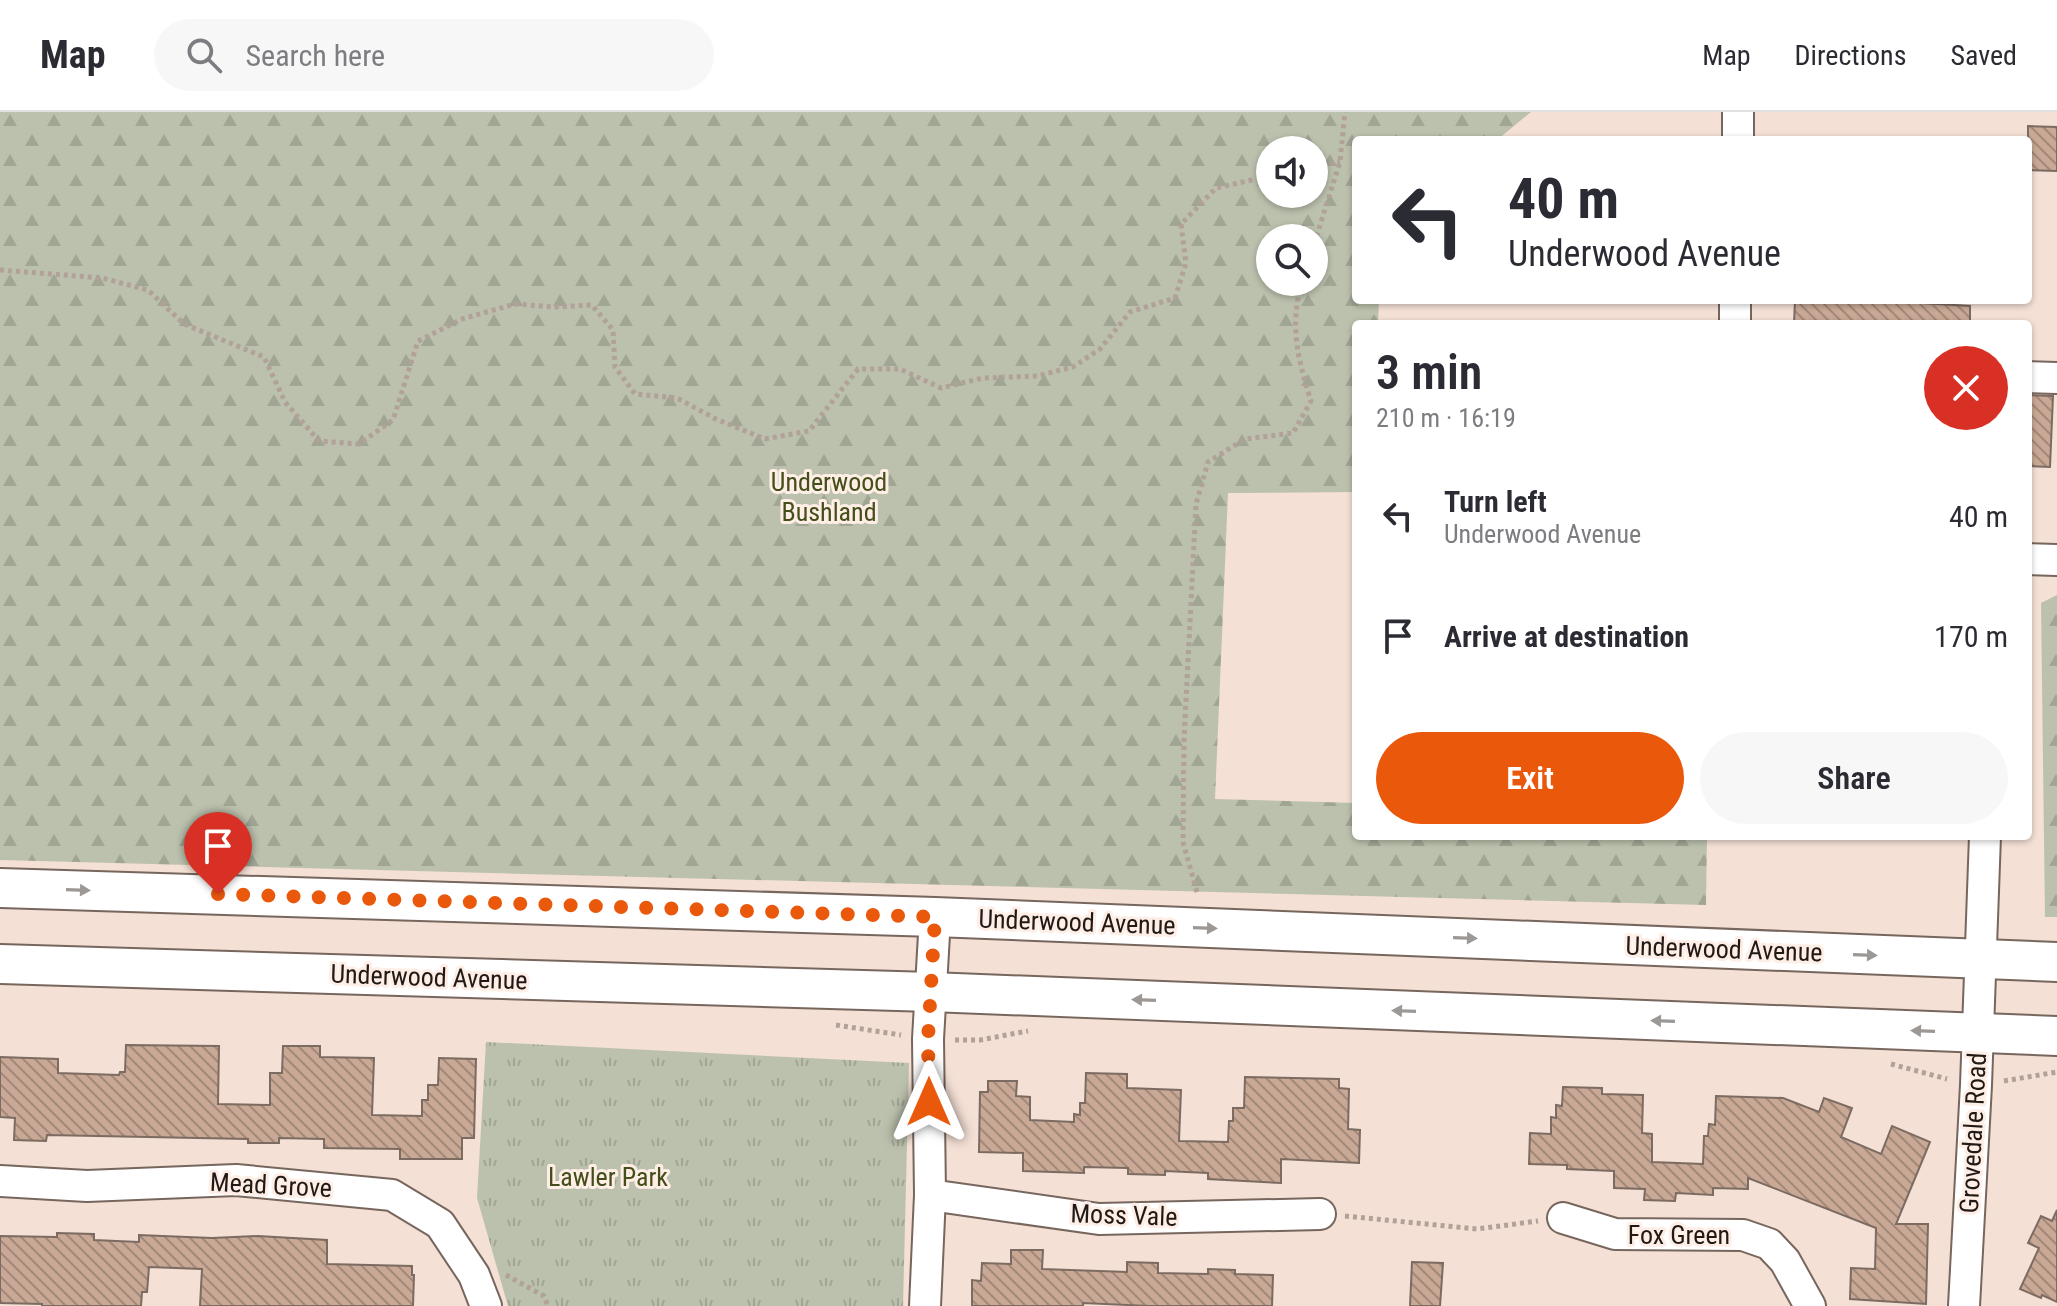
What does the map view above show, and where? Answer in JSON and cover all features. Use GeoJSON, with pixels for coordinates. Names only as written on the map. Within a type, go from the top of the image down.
{"type":"FeatureCollection","features":[{"type":"Feature","properties":{"kind":"main road","name":"Underwood Avenue"},"geometry":{"type":"LineString","coordinates":[[0,888],[935,917],[2057,962]]}},
{"type":"Feature","properties":{"kind":"main road","name":"Underwood Avenue"},"geometry":{"type":"LineString","coordinates":[[0,964],[931,992],[2057,1036]]}},
{"type":"Feature","properties":{"kind":"street"},"geometry":{"type":"LineString","coordinates":[[1738,112],[1738,136]]}},
{"type":"Feature","properties":{"kind":"street"},"geometry":{"type":"LineString","coordinates":[[2032,377],[2057,378]]}},
{"type":"Feature","properties":{"kind":"street"},"geometry":{"type":"LineString","coordinates":[[2032,559],[2057,560]]}},
{"type":"Feature","properties":{"kind":"street","name":"Grovedale Road"},"geometry":{"type":"LineString","coordinates":[[1964,1306],[1985,840]]}},
{"type":"Feature","properties":{"kind":"street"},"geometry":{"type":"LineString","coordinates":[[925,1306],[930,1195],[928,1039],[935,917]]}},
{"type":"Feature","properties":{"kind":"street","name":"Mead Grove"},"geometry":{"type":"LineString","coordinates":[[0,1181],[87,1186],[236,1180],[392,1195],[440,1224],[474,1275],[486,1306]]}},
{"type":"Feature","properties":{"kind":"street","name":"Moss Vale"},"geometry":{"type":"LineString","coordinates":[[930,1195],[1099,1219],[1320,1214]]}},
{"type":"Feature","properties":{"kind":"street","name":"Fox Green"},"geometry":{"type":"LineString","coordinates":[[1563,1218],[1615,1234],[1743,1235],[1769,1244],[1785,1261],[1810,1306]]}},
{"type":"Feature","properties":{"kind":"path"},"geometry":{"type":"LineString","coordinates":[[1320,224],[1340,162],[1345,112]]}},
{"type":"Feature","properties":{"kind":"path"},"geometry":{"type":"LineString","coordinates":[[1328,164],[1340,162]]}},
{"type":"Feature","properties":{"kind":"path"},"geometry":{"type":"LineString","coordinates":[[0,270],[102,278],[148,290],[184,324],[264,357],[285,402],[319,441],[359,444],[393,420],[418,341],[462,319],[515,304],[555,307],[592,305],[613,330],[615,367],[635,394],[677,398],[716,419],[765,439],[809,431],[858,369],[900,369],[941,388],[983,378],[1037,376],[1073,367],[1100,349],[1130,312],[1175,298],[1186,263],[1181,224],[1216,188],[1256,179]]}},
{"type":"Feature","properties":{"kind":"path"},"geometry":{"type":"LineString","coordinates":[[1197,892],[1183,842],[1184,740],[1196,504],[1208,462],[1245,439],[1293,433],[1311,401],[1296,354],[1298,296]]}},
{"type":"Feature","properties":{"kind":"path"},"geometry":{"type":"LineString","coordinates":[[1320,1214],[1477,1229],[1563,1218]]}},
{"type":"Feature","properties":{"kind":"path"},"geometry":{"type":"LineString","coordinates":[[474,1275],[498,1271],[544,1296],[548,1306]]}},
{"type":"Feature","properties":{"kind":"green space","name":"Underwood Bushland"},"geometry":{"type":"Polygon","coordinates":[[[0,112],[1531,112],[1502,136],[1352,136],[1352,304],[1379,304],[1378,320],[1352,320],[1352,492],[1228,493],[1215,799],[1352,803],[1352,840],[1707,840],[1706,905],[0,860],[0,112]]]}},
{"type":"Feature","properties":{"kind":"green space"},"geometry":{"type":"Polygon","coordinates":[[[2057,595],[2057,917],[2045,917],[2041,603],[2057,595]]]}},
{"type":"Feature","properties":{"kind":"green space","name":"Lawler Park"},"geometry":{"type":"Polygon","coordinates":[[[486,1042],[909,1063],[903,1306],[508,1306],[477,1198],[486,1042]]]}},
{"type":"Feature","properties":{"kind":"building"},"geometry":{"type":"Polygon","coordinates":[[[2028,126],[2057,127],[2057,171],[2032,170],[2032,136],[2028,136],[2028,126]]]}},
{"type":"Feature","properties":{"kind":"building"},"geometry":{"type":"Polygon","coordinates":[[[1795,304],[1970,306],[1970,320],[1794,320],[1795,304]]]}},
{"type":"Feature","properties":{"kind":"building"},"geometry":{"type":"Polygon","coordinates":[[[2032,395],[2053,396],[2050,467],[2032,466],[2032,395]]]}},
{"type":"Feature","properties":{"kind":"building"},"geometry":{"type":"Polygon","coordinates":[[[126,1045],[219,1046],[218,1104],[270,1105],[270,1073],[282,1073],[283,1046],[320,1046],[320,1057],[374,1058],[372,1115],[422,1116],[422,1100],[428,1100],[428,1085],[438,1085],[439,1058],[476,1059],[474,1138],[462,1138],[462,1159],[400,1159],[400,1149],[324,1148],[324,1139],[279,1138],[279,1143],[248,1143],[248,1139],[47,1135],[46,1141],[14,1140],[15,1118],[0,1117],[0,1057],[58,1059],[58,1073],[119,1075],[125,1072],[126,1045]]]}},
{"type":"Feature","properties":{"kind":"building"},"geometry":{"type":"Polygon","coordinates":[[[1086,1073],[1127,1074],[1127,1088],[1181,1090],[1179,1141],[1228,1142],[1233,1108],[1244,1108],[1245,1077],[1339,1079],[1339,1088],[1349,1089],[1348,1129],[1360,1130],[1359,1163],[1281,1159],[1281,1183],[1208,1179],[1208,1173],[1165,1171],[1165,1175],[1128,1174],[1128,1168],[1084,1167],[1084,1173],[1023,1171],[1023,1153],[979,1152],[980,1092],[988,1092],[988,1081],[1017,1081],[1016,1096],[1030,1097],[1030,1120],[1074,1122],[1074,1114],[1080,1115],[1080,1103],[1085,1103],[1086,1073]]]}},
{"type":"Feature","properties":{"kind":"building"},"geometry":{"type":"Polygon","coordinates":[[[1563,1087],[1602,1088],[1602,1094],[1643,1095],[1642,1133],[1652,1134],[1652,1162],[1703,1164],[1704,1136],[1708,1136],[1709,1124],[1715,1125],[1716,1096],[1783,1098],[1819,1112],[1824,1098],[1852,1108],[1841,1137],[1881,1154],[1892,1126],[1930,1142],[1896,1224],[1928,1224],[1926,1304],[1850,1299],[1851,1268],[1875,1269],[1876,1228],[1748,1178],[1748,1189],[1713,1188],[1713,1195],[1676,1193],[1675,1201],[1644,1200],[1645,1189],[1614,1188],[1614,1171],[1529,1164],[1530,1133],[1551,1134],[1551,1117],[1556,1118],[1556,1105],[1562,1106],[1563,1087]]]}},
{"type":"Feature","properties":{"kind":"building"},"geometry":{"type":"Polygon","coordinates":[[[2057,1210],[2057,1302],[2020,1289],[2039,1248],[2028,1243],[2041,1216],[2052,1221],[2057,1210]]]}},
{"type":"Feature","properties":{"kind":"building"},"geometry":{"type":"Polygon","coordinates":[[[57,1233],[94,1234],[94,1240],[139,1242],[139,1235],[327,1240],[327,1264],[412,1266],[413,1306],[200,1306],[202,1269],[149,1267],[147,1292],[142,1292],[141,1306],[0,1303],[0,1236],[57,1237],[57,1233]]]}},
{"type":"Feature","properties":{"kind":"building"},"geometry":{"type":"Polygon","coordinates":[[[1011,1250],[1043,1250],[1042,1269],[1127,1272],[1127,1262],[1158,1263],[1158,1273],[1208,1274],[1208,1269],[1235,1270],[1235,1274],[1273,1275],[1272,1306],[1083,1303],[1083,1306],[972,1306],[972,1280],[981,1281],[982,1263],[1011,1264],[1011,1250]]]}},
{"type":"Feature","properties":{"kind":"building"},"geometry":{"type":"Polygon","coordinates":[[[1412,1262],[1443,1263],[1440,1306],[1410,1306],[1412,1262]]]}},
{"type":"Feature","properties":{"kind":"route"},"geometry":{"type":"LineString","coordinates":[[218,894],[935,917],[928,1039],[929,1102]]}}]}
